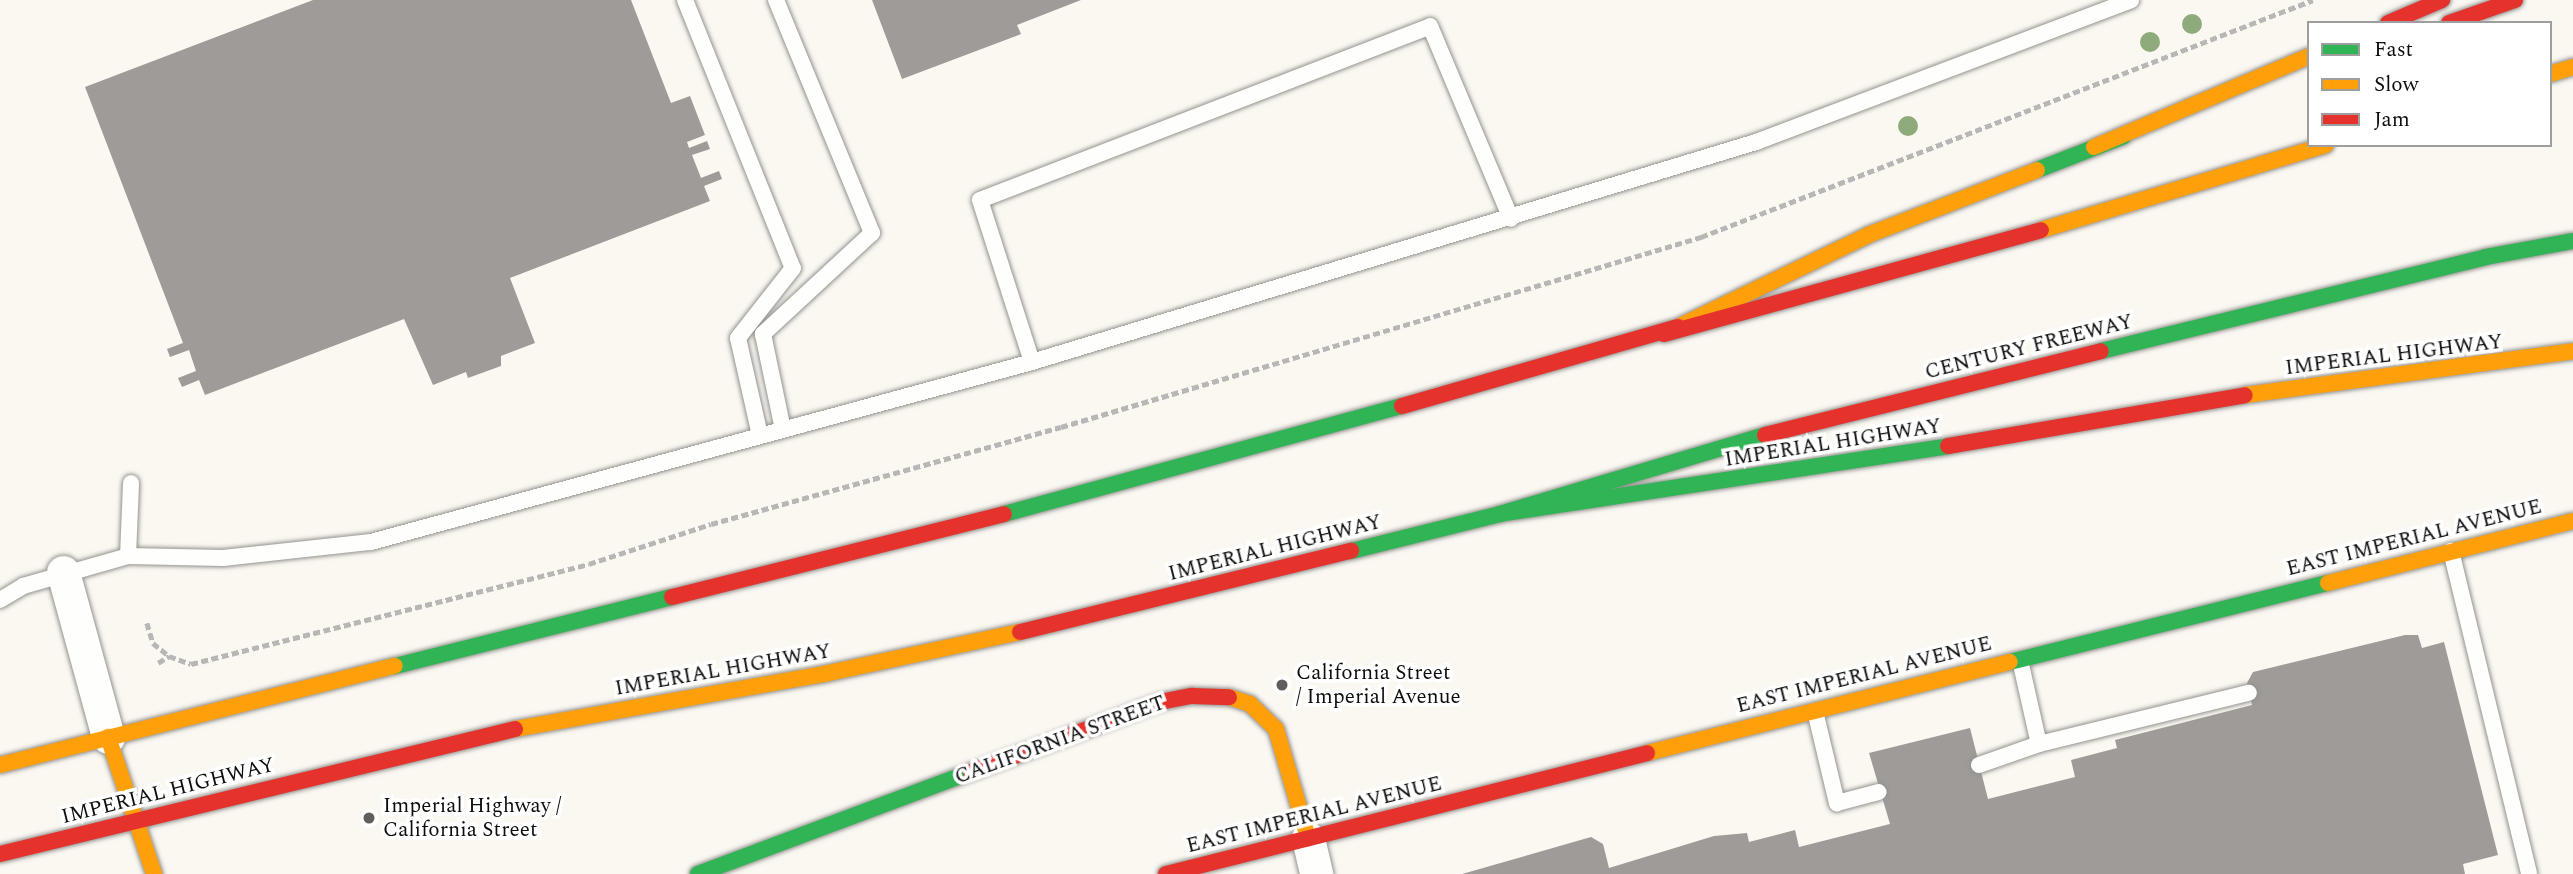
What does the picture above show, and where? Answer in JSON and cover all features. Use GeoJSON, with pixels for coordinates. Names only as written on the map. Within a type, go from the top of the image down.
{"type":"FeatureCollection","features":[{"type":"Feature","properties":{"kind":"main road"},"geometry":{"type":"LineString","coordinates":[[2393,21],[2442,0]]}},
{"type":"Feature","properties":{"kind":"main road"},"geometry":{"type":"LineString","coordinates":[[2455,21],[2515,0]]}},
{"type":"Feature","properties":{"kind":"main road"},"geometry":{"type":"LineString","coordinates":[[1664,334],[1868,235],[2094,147],[2307,57]]}},
{"type":"Feature","properties":{"kind":"main road"},"geometry":{"type":"LineString","coordinates":[[2552,73],[2573,67]]}},
{"type":"Feature","properties":{"kind":"main road"},"geometry":{"type":"LineString","coordinates":[[2094,147],[2307,73]]}},
{"type":"Feature","properties":{"kind":"main road"},"geometry":{"type":"LineString","coordinates":[[0,765],[972,523],[2158,198],[2320,147]]}},
{"type":"Feature","properties":{"kind":"main road","name":"CENTURY FREEWAY"},"geometry":{"type":"LineString","coordinates":[[1500,514],[1791,427],[2486,257],[2573,241]]}},
{"type":"Feature","properties":{"kind":"main road","name":"IMPERIAL HIGHWAY"},"geometry":{"type":"LineString","coordinates":[[0,854],[547,721],[824,674],[1017,633],[1500,514],[1805,470],[2250,394],[2573,351]]}},
{"type":"Feature","properties":{"kind":"main road","name":"EAST IMPERIAL AVENUE"},"geometry":{"type":"LineString","coordinates":[[1166,874],[2019,657],[2573,521]]}},
{"type":"Feature","properties":{"kind":"main road","name":"CALIFORNIA STREET"},"geometry":{"type":"LineString","coordinates":[[698,874],[1160,702],[1192,696],[1223,695],[1250,704],[1276,729],[1308,838]]}},
{"type":"Feature","properties":{"kind":"main road"},"geometry":{"type":"LineString","coordinates":[[108,737],[154,874]]}},
{"type":"Feature","properties":{"kind":"street"},"geometry":{"type":"LineString","coordinates":[[63,572],[108,737]]}},
{"type":"Feature","properties":{"kind":"street","name":"CALIFORNIA STREET"},"geometry":{"type":"LineString","coordinates":[[1308,838],[1316,874]]}},
{"type":"Feature","properties":{"kind":"lane"},"geometry":{"type":"LineString","coordinates":[[685,0],[793,268],[738,338],[760,436]]}},
{"type":"Feature","properties":{"kind":"lane"},"geometry":{"type":"LineString","coordinates":[[776,0],[872,233],[763,334],[783,430]]}},
{"type":"Feature","properties":{"kind":"lane"},"geometry":{"type":"LineString","coordinates":[[0,600],[23,586],[63,572],[128,556],[223,558],[371,542],[1032,362],[1511,219],[1756,142],[2131,0]]}},
{"type":"Feature","properties":{"kind":"lane"},"geometry":{"type":"LineString","coordinates":[[1032,362],[980,200],[1430,26],[1511,219]]}},
{"type":"Feature","properties":{"kind":"lane"},"geometry":{"type":"LineString","coordinates":[[128,556],[131,482]]}},
{"type":"Feature","properties":{"kind":"lane"},"geometry":{"type":"LineString","coordinates":[[2451,551],[2529,874]]}},
{"type":"Feature","properties":{"kind":"lane"},"geometry":{"type":"LineString","coordinates":[[2019,657],[2039,744]]}},
{"type":"Feature","properties":{"kind":"lane"},"geometry":{"type":"LineString","coordinates":[[1979,765],[2039,744],[2249,693]]}},
{"type":"Feature","properties":{"kind":"lane"},"geometry":{"type":"LineString","coordinates":[[1814,710],[1838,803],[1879,792]]}},
{"type":"Feature","properties":{"kind":"path"},"geometry":{"type":"LineString","coordinates":[[147,623],[153,643],[169,656],[191,664],[589,564],[711,524],[1061,427],[1701,237],[2313,0]]}},
{"type":"Feature","properties":{"kind":"path"},"geometry":{"type":"LineString","coordinates":[[158,663],[169,656]]}},
{"type":"Feature","properties":{"kind":"path"},"geometry":{"type":"LineString","coordinates":[[191,664],[192,672]]}},
{"type":"Feature","properties":{"kind":"building"},"geometry":{"type":"Polygon","coordinates":[[[313,0],[631,0],[671,103],[690,96],[705,135],[687,142],[689,148],[707,141],[710,149],[692,155],[701,178],[719,171],[722,179],[704,186],[710,201],[510,278],[535,343],[501,356],[501,366],[468,378],[466,372],[433,385],[404,319],[205,395],[199,380],[182,387],[178,378],[196,371],[189,350],[170,357],[167,349],[183,343],[85,87],[313,0]]]}},
{"type":"Feature","properties":{"kind":"building"},"geometry":{"type":"Polygon","coordinates":[[[872,0],[1081,0],[1017,25],[1021,34],[902,79],[872,0]]]}},
{"type":"Feature","properties":{"kind":"building"},"geometry":{"type":"Polygon","coordinates":[[[2405,635],[2418,635],[2422,648],[2444,642],[2498,855],[2463,864],[2465,874],[1462,874],[1591,837],[1603,844],[1609,868],[1714,836],[1747,833],[1749,842],[1795,830],[1799,847],[1890,824],[1869,753],[1970,728],[1988,799],[2075,777],[2071,760],[2117,748],[2115,740],[2252,705],[2247,683],[2253,672],[2405,635]]]}},
{"type":"Feature","properties":{"kind":"traffic: fast"},"geometry":{"type":"LineString","coordinates":[[2037,170],[2124,136]]}},
{"type":"Feature","properties":{"kind":"traffic: fast"},"geometry":{"type":"LineString","coordinates":[[2101,351],[2486,257],[2573,241]]}},
{"type":"Feature","properties":{"kind":"traffic: fast"},"geometry":{"type":"LineString","coordinates":[[1004,514],[1402,406]]}},
{"type":"Feature","properties":{"kind":"traffic: fast"},"geometry":{"type":"LineString","coordinates":[[1500,514],[1765,435]]}},
{"type":"Feature","properties":{"kind":"traffic: fast"},"geometry":{"type":"LineString","coordinates":[[1351,551],[1500,514],[1948,446]]}},
{"type":"Feature","properties":{"kind":"traffic: fast"},"geometry":{"type":"LineString","coordinates":[[2010,662],[2328,583]]}},
{"type":"Feature","properties":{"kind":"traffic: fast"},"geometry":{"type":"LineString","coordinates":[[395,666],[672,597]]}},
{"type":"Feature","properties":{"kind":"traffic: fast"},"geometry":{"type":"LineString","coordinates":[[698,874],[971,772]]}},
{"type":"Feature","properties":{"kind":"traffic: slow"},"geometry":{"type":"LineString","coordinates":[[2094,147],[2307,57]]}},
{"type":"Feature","properties":{"kind":"traffic: slow"},"geometry":{"type":"LineString","coordinates":[[2552,73],[2573,67]]}},
{"type":"Feature","properties":{"kind":"traffic: slow"},"geometry":{"type":"LineString","coordinates":[[2041,230],[2319,147]]}},
{"type":"Feature","properties":{"kind":"traffic: slow"},"geometry":{"type":"LineString","coordinates":[[1678,327],[1868,235],[2037,170]]}},
{"type":"Feature","properties":{"kind":"traffic: slow"},"geometry":{"type":"LineString","coordinates":[[2245,395],[2573,351]]}},
{"type":"Feature","properties":{"kind":"traffic: slow"},"geometry":{"type":"LineString","coordinates":[[2328,583],[2573,521]]}},
{"type":"Feature","properties":{"kind":"traffic: slow"},"geometry":{"type":"LineString","coordinates":[[515,729],[824,674],[1020,632]]}},
{"type":"Feature","properties":{"kind":"traffic: slow"},"geometry":{"type":"LineString","coordinates":[[1647,753],[2010,662]]}},
{"type":"Feature","properties":{"kind":"traffic: slow"},"geometry":{"type":"LineString","coordinates":[[0,765],[395,666]]}},
{"type":"Feature","properties":{"kind":"traffic: slow"},"geometry":{"type":"LineString","coordinates":[[1229,697],[1250,704],[1276,729],[1308,838]]}},
{"type":"Feature","properties":{"kind":"traffic: slow"},"geometry":{"type":"LineString","coordinates":[[108,737],[154,874]]}},
{"type":"Feature","properties":{"kind":"traffic: jam"},"geometry":{"type":"LineString","coordinates":[[2393,21],[2442,0]]}},
{"type":"Feature","properties":{"kind":"traffic: jam"},"geometry":{"type":"LineString","coordinates":[[2455,21],[2515,0]]}},
{"type":"Feature","properties":{"kind":"traffic: jam"},"geometry":{"type":"LineString","coordinates":[[1664,334],[2041,230]]}},
{"type":"Feature","properties":{"kind":"traffic: jam"},"geometry":{"type":"LineString","coordinates":[[1402,406],[1678,327]]}},
{"type":"Feature","properties":{"kind":"traffic: jam"},"geometry":{"type":"LineString","coordinates":[[1765,435],[2101,351]]}},
{"type":"Feature","properties":{"kind":"traffic: jam"},"geometry":{"type":"LineString","coordinates":[[1948,446],[2245,395]]}},
{"type":"Feature","properties":{"kind":"traffic: jam"},"geometry":{"type":"LineString","coordinates":[[672,597],[1004,514]]}},
{"type":"Feature","properties":{"kind":"traffic: jam"},"geometry":{"type":"LineString","coordinates":[[1020,632],[1351,551]]}},
{"type":"Feature","properties":{"kind":"traffic: jam"},"geometry":{"type":"LineString","coordinates":[[971,772],[1160,702],[1192,696],[1229,697]]}},
{"type":"Feature","properties":{"kind":"traffic: jam"},"geometry":{"type":"LineString","coordinates":[[0,854],[515,729]]}},
{"type":"Feature","properties":{"kind":"traffic: jam"},"geometry":{"type":"LineString","coordinates":[[1166,874],[1647,753]]}},
{"type":"Feature","properties":{"kind":"place","name":"California Street / Imperial Avenue"},"geometry":{"type":"Point","coordinates":[1282,685]}},
{"type":"Feature","properties":{"kind":"place","name":"Imperial Highway / California Street"},"geometry":{"type":"Point","coordinates":[369,818]}}]}
